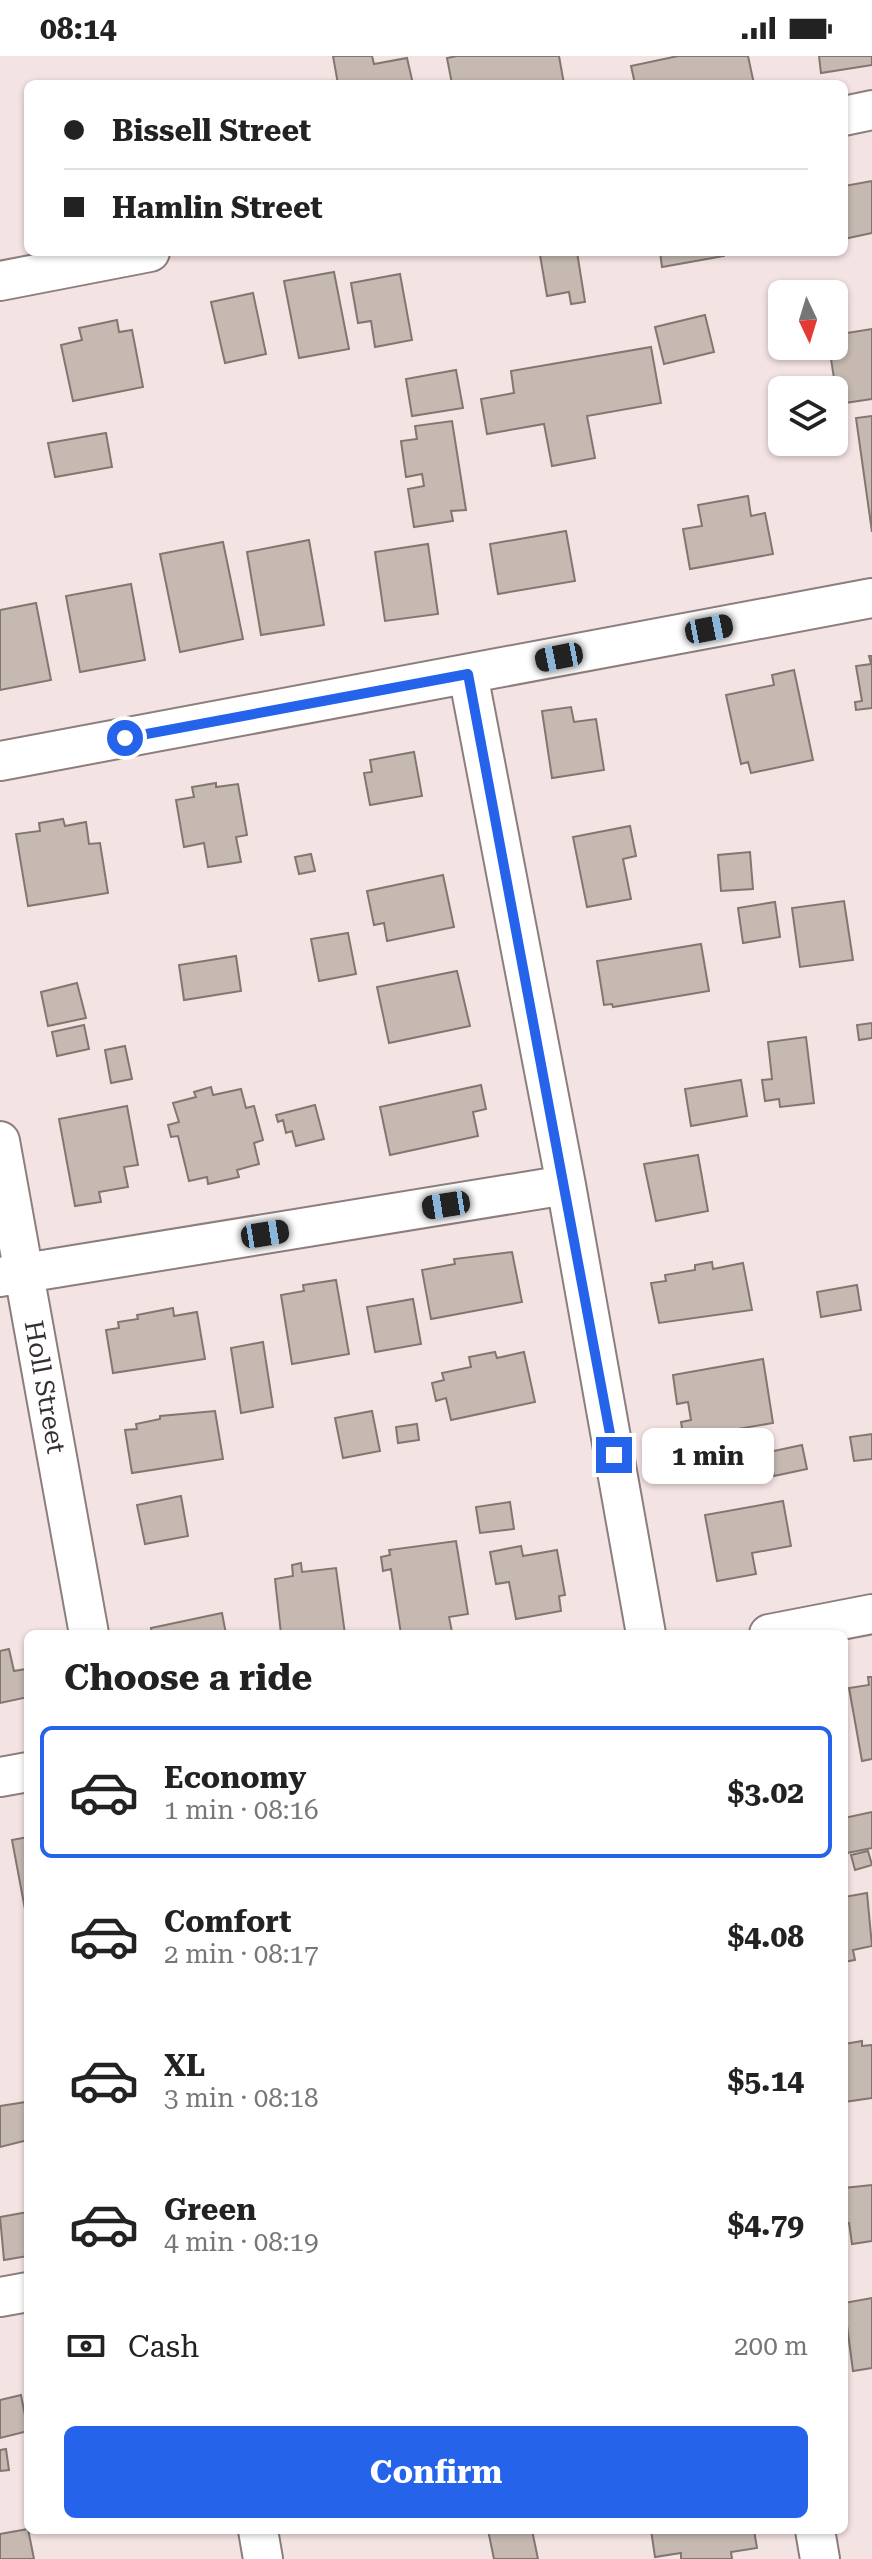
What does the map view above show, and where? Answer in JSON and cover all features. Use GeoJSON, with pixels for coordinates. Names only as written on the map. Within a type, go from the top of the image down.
{"type":"FeatureCollection","features":[{"type":"Feature","properties":{"kind":"street"},"geometry":{"type":"LineString","coordinates":[[848,115],[872,110]]}},
{"type":"Feature","properties":{"kind":"street"},"geometry":{"type":"LineString","coordinates":[[0,281],[129,256]]}},
{"type":"Feature","properties":{"kind":"street"},"geometry":{"type":"LineString","coordinates":[[0,761],[872,598]]}},
{"type":"Feature","properties":{"kind":"street"},"geometry":{"type":"LineString","coordinates":[[468,674],[566,1185],[645,1630]]}},
{"type":"Feature","properties":{"kind":"street","name":"Holl Street"},"geometry":{"type":"LineString","coordinates":[[0,1141],[12,1275],[88,1630]]}},
{"type":"Feature","properties":{"kind":"street"},"geometry":{"type":"LineString","coordinates":[[12,1275],[566,1185]]}},
{"type":"Feature","properties":{"kind":"street"},"geometry":{"type":"LineString","coordinates":[[790,1630],[872,1614]]}},
{"type":"Feature","properties":{"kind":"street"},"geometry":{"type":"LineString","coordinates":[[0,1777],[24,1773]]}},
{"type":"Feature","properties":{"kind":"street"},"geometry":{"type":"LineString","coordinates":[[0,2297],[24,2293]]}},
{"type":"Feature","properties":{"kind":"street"},"geometry":{"type":"LineString","coordinates":[[259,2534],[263,2559]]}},
{"type":"Feature","properties":{"kind":"street"},"geometry":{"type":"LineString","coordinates":[[816,2534],[820,2559]]}},
{"type":"Feature","properties":{"kind":"building"},"geometry":{"type":"Polygon","coordinates":[[[333,56],[372,56],[374,64],[407,58],[412,80],[337,80],[333,56]]]}},
{"type":"Feature","properties":{"kind":"building"},"geometry":{"type":"Polygon","coordinates":[[[559,56],[563,80],[451,80],[447,58],[559,56]]]}},
{"type":"Feature","properties":{"kind":"building"},"geometry":{"type":"Polygon","coordinates":[[[678,56],[748,56],[753,80],[634,80],[631,66],[678,56]]]}},
{"type":"Feature","properties":{"kind":"building"},"geometry":{"type":"Polygon","coordinates":[[[819,56],[872,56],[872,65],[821,73],[819,56]]]}},
{"type":"Feature","properties":{"kind":"building"},"geometry":{"type":"Polygon","coordinates":[[[872,181],[872,233],[848,238],[848,185],[872,181]]]}},
{"type":"Feature","properties":{"kind":"building"},"geometry":{"type":"Polygon","coordinates":[[[540,256],[578,256],[585,302],[571,304],[569,292],[547,296],[540,256]]]}},
{"type":"Feature","properties":{"kind":"building"},"geometry":{"type":"Polygon","coordinates":[[[661,256],[724,256],[662,267],[661,256]]]}},
{"type":"Feature","properties":{"kind":"building"},"geometry":{"type":"Polygon","coordinates":[[[334,272],[349,349],[299,358],[284,281],[334,272]]]}},
{"type":"Feature","properties":{"kind":"building"},"geometry":{"type":"Polygon","coordinates":[[[400,274],[412,340],[375,347],[371,321],[358,323],[351,283],[400,274]]]}},
{"type":"Feature","properties":{"kind":"building"},"geometry":{"type":"Polygon","coordinates":[[[253,293],[266,354],[225,363],[211,302],[253,293]]]}},
{"type":"Feature","properties":{"kind":"building"},"geometry":{"type":"Polygon","coordinates":[[[705,315],[714,352],[664,364],[655,327],[705,315]]]}},
{"type":"Feature","properties":{"kind":"building"},"geometry":{"type":"Polygon","coordinates":[[[117,320],[119,332],[132,330],[143,387],[73,401],[61,345],[82,340],[79,328],[117,320]]]}},
{"type":"Feature","properties":{"kind":"building"},"geometry":{"type":"Polygon","coordinates":[[[872,329],[872,399],[848,403],[848,376],[834,376],[831,360],[848,360],[848,333],[872,329]]]}},
{"type":"Feature","properties":{"kind":"building"},"geometry":{"type":"Polygon","coordinates":[[[651,347],[661,403],[587,416],[595,458],[552,466],[544,424],[487,434],[481,399],[514,393],[511,371],[651,347]]]}},
{"type":"Feature","properties":{"kind":"building"},"geometry":{"type":"Polygon","coordinates":[[[456,370],[463,408],[412,416],[406,379],[456,370]]]}},
{"type":"Feature","properties":{"kind":"building"},"geometry":{"type":"Polygon","coordinates":[[[872,416],[872,532],[856,418],[872,416]]]}},
{"type":"Feature","properties":{"kind":"building"},"geometry":{"type":"Polygon","coordinates":[[[452,421],[466,510],[451,511],[453,521],[414,527],[408,489],[424,486],[422,474],[406,477],[401,441],[417,439],[415,426],[452,421]]]}},
{"type":"Feature","properties":{"kind":"building"},"geometry":{"type":"Polygon","coordinates":[[[106,433],[112,467],[55,477],[48,443],[106,433]]]}},
{"type":"Feature","properties":{"kind":"building"},"geometry":{"type":"Polygon","coordinates":[[[748,496],[751,516],[765,513],[773,554],[690,569],[683,529],[702,526],[698,505],[748,496]]]}},
{"type":"Feature","properties":{"kind":"building"},"geometry":{"type":"Polygon","coordinates":[[[566,531],[575,581],[498,594],[490,544],[566,531]]]}},
{"type":"Feature","properties":{"kind":"building"},"geometry":{"type":"Polygon","coordinates":[[[309,540],[324,625],[261,635],[247,552],[309,540]]]}},
{"type":"Feature","properties":{"kind":"building"},"geometry":{"type":"Polygon","coordinates":[[[223,542],[243,639],[180,652],[160,554],[223,542]]]}},
{"type":"Feature","properties":{"kind":"building"},"geometry":{"type":"Polygon","coordinates":[[[428,544],[438,614],[385,621],[375,552],[428,544]]]}},
{"type":"Feature","properties":{"kind":"building"},"geometry":{"type":"Polygon","coordinates":[[[131,584],[145,660],[80,672],[66,596],[131,584]]]}},
{"type":"Feature","properties":{"kind":"building"},"geometry":{"type":"Polygon","coordinates":[[[36,603],[51,680],[0,690],[0,610],[36,603]]]}},
{"type":"Feature","properties":{"kind":"building"},"geometry":{"type":"Polygon","coordinates":[[[869,656],[872,656],[872,708],[856,710],[855,702],[862,701],[856,666],[871,664],[869,656]]]}},
{"type":"Feature","properties":{"kind":"building"},"geometry":{"type":"Polygon","coordinates":[[[794,670],[813,760],[751,773],[748,762],[741,764],[726,695],[774,685],[772,675],[794,670]]]}},
{"type":"Feature","properties":{"kind":"building"},"geometry":{"type":"Polygon","coordinates":[[[571,707],[574,722],[596,719],[604,770],[552,778],[542,711],[571,707]]]}},
{"type":"Feature","properties":{"kind":"building"},"geometry":{"type":"Polygon","coordinates":[[[414,752],[422,796],[370,805],[364,773],[372,772],[370,760],[414,752]]]}},
{"type":"Feature","properties":{"kind":"building"},"geometry":{"type":"Polygon","coordinates":[[[216,783],[216,787],[238,784],[247,835],[236,837],[241,862],[208,867],[204,843],[184,847],[176,800],[194,797],[192,787],[216,783]]]}},
{"type":"Feature","properties":{"kind":"building"},"geometry":{"type":"Polygon","coordinates":[[[63,819],[65,826],[86,822],[89,844],[100,843],[108,893],[28,906],[16,834],[40,831],[39,823],[63,819]]]}},
{"type":"Feature","properties":{"kind":"building"},"geometry":{"type":"Polygon","coordinates":[[[630,826],[636,856],[623,859],[631,899],[587,907],[573,837],[630,826]]]}},
{"type":"Feature","properties":{"kind":"building"},"geometry":{"type":"Polygon","coordinates":[[[750,852],[753,889],[721,891],[718,855],[750,852]]]}},
{"type":"Feature","properties":{"kind":"building"},"geometry":{"type":"Polygon","coordinates":[[[311,854],[315,871],[299,874],[295,857],[311,854]]]}},
{"type":"Feature","properties":{"kind":"building"},"geometry":{"type":"Polygon","coordinates":[[[443,875],[454,927],[387,941],[384,923],[374,925],[367,891],[443,875]]]}},
{"type":"Feature","properties":{"kind":"building"},"geometry":{"type":"Polygon","coordinates":[[[844,901],[853,960],[800,967],[792,908],[844,901]]]}},
{"type":"Feature","properties":{"kind":"building"},"geometry":{"type":"Polygon","coordinates":[[[775,902],[780,937],[743,943],[738,908],[775,902]]]}},
{"type":"Feature","properties":{"kind":"building"},"geometry":{"type":"Polygon","coordinates":[[[348,933],[356,974],[319,981],[311,939],[348,933]]]}},
{"type":"Feature","properties":{"kind":"building"},"geometry":{"type":"Polygon","coordinates":[[[701,944],[709,991],[613,1007],[612,1004],[604,1005],[597,961],[701,944]]]}},
{"type":"Feature","properties":{"kind":"building"},"geometry":{"type":"Polygon","coordinates":[[[236,956],[241,991],[184,1000],[179,965],[236,956]]]}},
{"type":"Feature","properties":{"kind":"building"},"geometry":{"type":"Polygon","coordinates":[[[457,971],[470,1026],[389,1043],[377,987],[457,971]]]}},
{"type":"Feature","properties":{"kind":"building"},"geometry":{"type":"Polygon","coordinates":[[[77,983],[86,1018],[48,1026],[41,992],[77,983]]]}},
{"type":"Feature","properties":{"kind":"building"},"geometry":{"type":"Polygon","coordinates":[[[872,1023],[872,1038],[859,1040],[857,1025],[872,1023]]]}},
{"type":"Feature","properties":{"kind":"building"},"geometry":{"type":"Polygon","coordinates":[[[84,1025],[89,1049],[57,1056],[52,1032],[84,1025]]]}},
{"type":"Feature","properties":{"kind":"building"},"geometry":{"type":"Polygon","coordinates":[[[806,1037],[814,1103],[780,1107],[779,1099],[765,1101],[762,1080],[772,1079],[768,1042],[806,1037]]]}},
{"type":"Feature","properties":{"kind":"building"},"geometry":{"type":"Polygon","coordinates":[[[125,1046],[132,1079],[111,1083],[105,1050],[125,1046]]]}},
{"type":"Feature","properties":{"kind":"building"},"geometry":{"type":"Polygon","coordinates":[[[741,1080],[747,1116],[691,1126],[685,1089],[741,1080]]]}},
{"type":"Feature","properties":{"kind":"building"},"geometry":{"type":"Polygon","coordinates":[[[481,1085],[486,1109],[473,1112],[478,1136],[390,1155],[380,1107],[481,1085]]]}},
{"type":"Feature","properties":{"kind":"building"},"geometry":{"type":"Polygon","coordinates":[[[211,1087],[213,1095],[241,1089],[246,1108],[254,1106],[263,1140],[254,1143],[259,1164],[237,1170],[239,1177],[208,1184],[207,1177],[189,1181],[178,1136],[171,1137],[168,1125],[179,1122],[173,1103],[196,1097],[194,1092],[211,1087]]]}},
{"type":"Feature","properties":{"kind":"building"},"geometry":{"type":"Polygon","coordinates":[[[315,1105],[324,1139],[296,1146],[292,1131],[286,1133],[283,1120],[278,1122],[276,1115],[315,1105]]]}},
{"type":"Feature","properties":{"kind":"building"},"geometry":{"type":"Polygon","coordinates":[[[127,1106],[138,1165],[124,1167],[128,1187],[99,1192],[101,1202],[75,1206],[59,1119],[127,1106]]]}},
{"type":"Feature","properties":{"kind":"building"},"geometry":{"type":"Polygon","coordinates":[[[698,1155],[708,1211],[656,1221],[644,1164],[698,1155]]]}},
{"type":"Feature","properties":{"kind":"building"},"geometry":{"type":"Polygon","coordinates":[[[512,1252],[522,1302],[431,1319],[422,1270],[455,1264],[454,1259],[512,1252]]]}},
{"type":"Feature","properties":{"kind":"building"},"geometry":{"type":"Polygon","coordinates":[[[712,1262],[713,1269],[743,1263],[752,1310],[659,1323],[651,1283],[666,1281],[665,1275],[695,1270],[695,1265],[712,1262]]]}},
{"type":"Feature","properties":{"kind":"building"},"geometry":{"type":"Polygon","coordinates":[[[336,1280],[349,1354],[292,1364],[281,1295],[304,1291],[303,1285],[336,1280]]]}},
{"type":"Feature","properties":{"kind":"building"},"geometry":{"type":"Polygon","coordinates":[[[857,1285],[861,1310],[821,1317],[817,1292],[857,1285]]]}},
{"type":"Feature","properties":{"kind":"building"},"geometry":{"type":"Polygon","coordinates":[[[413,1299],[421,1344],[375,1352],[367,1307],[413,1299]]]}},
{"type":"Feature","properties":{"kind":"building"},"geometry":{"type":"Polygon","coordinates":[[[173,1308],[174,1316],[197,1312],[205,1359],[113,1373],[106,1330],[119,1328],[118,1322],[138,1319],[137,1315],[173,1308]]]}},
{"type":"Feature","properties":{"kind":"building"},"geometry":{"type":"Polygon","coordinates":[[[263,1342],[273,1407],[241,1413],[231,1348],[263,1342]]]}},
{"type":"Feature","properties":{"kind":"building"},"geometry":{"type":"Polygon","coordinates":[[[495,1352],[497,1358],[524,1352],[535,1402],[451,1420],[446,1398],[436,1401],[432,1383],[444,1380],[442,1373],[471,1367],[469,1357],[495,1352]]]}},
{"type":"Feature","properties":{"kind":"building"},"geometry":{"type":"Polygon","coordinates":[[[763,1359],[773,1423],[720,1432],[721,1440],[685,1447],[681,1422],[691,1420],[688,1402],[677,1404],[673,1375],[763,1359]]]}},
{"type":"Feature","properties":{"kind":"building"},"geometry":{"type":"Polygon","coordinates":[[[215,1411],[223,1459],[132,1473],[125,1430],[137,1429],[136,1424],[160,1419],[160,1416],[215,1411]]]}},
{"type":"Feature","properties":{"kind":"building"},"geometry":{"type":"Polygon","coordinates":[[[372,1411],[380,1451],[343,1458],[335,1418],[372,1411]]]}},
{"type":"Feature","properties":{"kind":"building"},"geometry":{"type":"Polygon","coordinates":[[[417,1424],[419,1440],[398,1443],[396,1427],[417,1424]]]}},
{"type":"Feature","properties":{"kind":"building"},"geometry":{"type":"Polygon","coordinates":[[[872,1434],[872,1459],[854,1461],[850,1437],[872,1434]]]}},
{"type":"Feature","properties":{"kind":"building"},"geometry":{"type":"Polygon","coordinates":[[[802,1445],[807,1469],[774,1476],[769,1452],[802,1445]]]}},
{"type":"Feature","properties":{"kind":"building"},"geometry":{"type":"Polygon","coordinates":[[[181,1496],[188,1536],[145,1544],[137,1505],[181,1496]]]}},
{"type":"Feature","properties":{"kind":"building"},"geometry":{"type":"Polygon","coordinates":[[[783,1501],[791,1546],[752,1553],[756,1574],[717,1581],[705,1515],[783,1501]]]}},
{"type":"Feature","properties":{"kind":"building"},"geometry":{"type":"Polygon","coordinates":[[[510,1502],[514,1529],[480,1533],[476,1507],[510,1502]]]}},
{"type":"Feature","properties":{"kind":"building"},"geometry":{"type":"Polygon","coordinates":[[[456,1541],[468,1614],[449,1617],[452,1630],[400,1630],[391,1569],[383,1571],[381,1557],[390,1555],[389,1550],[456,1541]]]}},
{"type":"Feature","properties":{"kind":"building"},"geometry":{"type":"Polygon","coordinates":[[[521,1546],[523,1556],[557,1550],[565,1595],[559,1596],[561,1611],[516,1619],[509,1582],[496,1584],[490,1552],[521,1546]]]}},
{"type":"Feature","properties":{"kind":"building"},"geometry":{"type":"Polygon","coordinates":[[[301,1563],[302,1572],[336,1568],[344,1630],[281,1630],[275,1579],[293,1576],[292,1565],[301,1563]]]}},
{"type":"Feature","properties":{"kind":"building"},"geometry":{"type":"Polygon","coordinates":[[[222,1613],[225,1630],[151,1630],[222,1613]]]}},
{"type":"Feature","properties":{"kind":"building"},"geometry":{"type":"Polygon","coordinates":[[[9,1649],[14,1671],[24,1669],[24,1698],[0,1703],[0,1651],[9,1649]]]}},
{"type":"Feature","properties":{"kind":"building"},"geometry":{"type":"Polygon","coordinates":[[[868,1677],[872,1677],[872,1759],[862,1761],[849,1688],[869,1685],[868,1677]]]}},
{"type":"Feature","properties":{"kind":"building"},"geometry":{"type":"Polygon","coordinates":[[[872,1812],[872,1848],[848,1853],[848,1817],[872,1812]]]}},
{"type":"Feature","properties":{"kind":"building"},"geometry":{"type":"Polygon","coordinates":[[[24,1838],[24,1904],[12,1840],[24,1838]]]}},
{"type":"Feature","properties":{"kind":"building"},"geometry":{"type":"Polygon","coordinates":[[[868,1851],[872,1865],[855,1870],[851,1855],[868,1851]]]}},
{"type":"Feature","properties":{"kind":"building"},"geometry":{"type":"Polygon","coordinates":[[[867,1893],[872,1946],[853,1950],[855,1960],[848,1961],[848,1896],[867,1893]]]}},
{"type":"Feature","properties":{"kind":"building"},"geometry":{"type":"Polygon","coordinates":[[[862,2041],[862,2046],[872,2045],[872,2098],[848,2101],[848,2043],[862,2041]]]}},
{"type":"Feature","properties":{"kind":"building"},"geometry":{"type":"Polygon","coordinates":[[[24,2102],[24,2141],[0,2147],[0,2106],[24,2102]]]}},
{"type":"Feature","properties":{"kind":"building"},"geometry":{"type":"Polygon","coordinates":[[[872,2185],[872,2241],[852,2244],[848,2223],[848,2188],[872,2185]]]}},
{"type":"Feature","properties":{"kind":"building"},"geometry":{"type":"Polygon","coordinates":[[[24,2213],[24,2257],[4,2260],[0,2217],[24,2213]]]}},
{"type":"Feature","properties":{"kind":"building"},"geometry":{"type":"Polygon","coordinates":[[[872,2298],[872,2368],[853,2371],[848,2302],[872,2298]]]}},
{"type":"Feature","properties":{"kind":"building"},"geometry":{"type":"Polygon","coordinates":[[[21,2395],[24,2432],[0,2438],[0,2400],[21,2395]]]}},
{"type":"Feature","properties":{"kind":"building"},"geometry":{"type":"Polygon","coordinates":[[[6,2449],[9,2470],[0,2471],[0,2450],[6,2449]]]}},
{"type":"Feature","properties":{"kind":"building"},"geometry":{"type":"Polygon","coordinates":[[[24,2530],[24,2534],[29,2534],[34,2559],[0,2559],[0,2534],[24,2530]]]}},
{"type":"Feature","properties":{"kind":"building"},"geometry":{"type":"Polygon","coordinates":[[[489,2534],[533,2534],[538,2559],[494,2559],[489,2534]]]}},
{"type":"Feature","properties":{"kind":"building"},"geometry":{"type":"Polygon","coordinates":[[[652,2534],[755,2534],[757,2548],[731,2552],[732,2559],[681,2559],[681,2553],[655,2557],[652,2534]]]}},
{"type":"Feature","properties":{"kind":"route"},"geometry":{"type":"LineString","coordinates":[[125,738],[468,674],[566,1185],[614,1455]]}}]}
